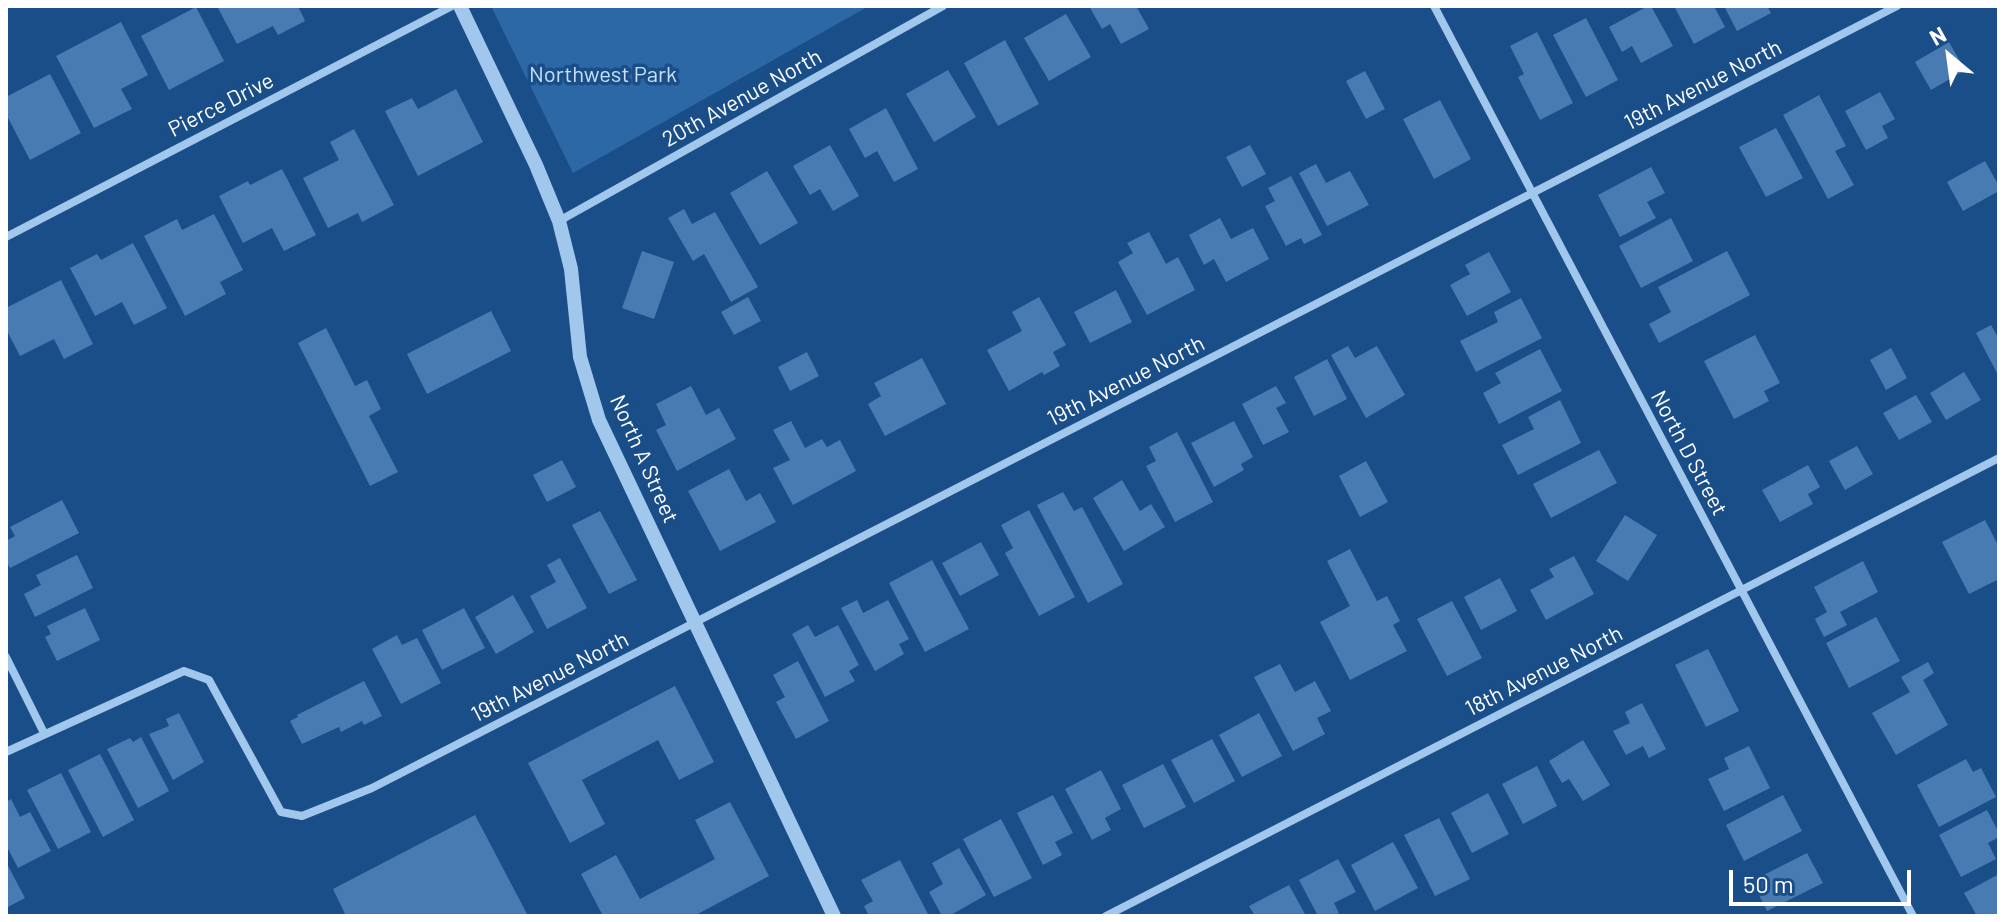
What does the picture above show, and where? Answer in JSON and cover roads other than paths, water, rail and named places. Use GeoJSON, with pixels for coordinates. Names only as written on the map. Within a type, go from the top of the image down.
{"type":"FeatureCollection","features":[{"type":"Feature","properties":{"kind":"street","name":"Pierce Drive"},"geometry":{"type":"LineString","coordinates":[[6,237],[452,6]]}},
{"type":"Feature","properties":{"kind":"street","name":"North A Street"},"geometry":{"type":"LineString","coordinates":[[460,6],[536,165],[559,221],[571,269],[580,357],[599,420],[834,916]]}},
{"type":"Feature","properties":{"kind":"street","name":"20th Avenue North"},"geometry":{"type":"LineString","coordinates":[[559,221],[943,6]]}},
{"type":"Feature","properties":{"kind":"street","name":"North D Street"},"geometry":{"type":"LineString","coordinates":[[1434,6],[1913,916]]}},
{"type":"Feature","properties":{"kind":"street","name":"19th Avenue North"},"geometry":{"type":"LineString","coordinates":[[44,733],[184,671],[209,680],[281,812],[302,816],[372,788],[1897,6]]}},
{"type":"Feature","properties":{"kind":"street","name":"18th Avenue North"},"geometry":{"type":"LineString","coordinates":[[1106,916],[1999,458]]}},
{"type":"Feature","properties":{"kind":"street"},"geometry":{"type":"LineString","coordinates":[[6,657],[44,733],[6,752]]}},
{"type":"Feature","properties":{"kind":"park label","name":"Northwest Park"},"geometry":{"type":"Point","coordinates":[603,75]}}]}
